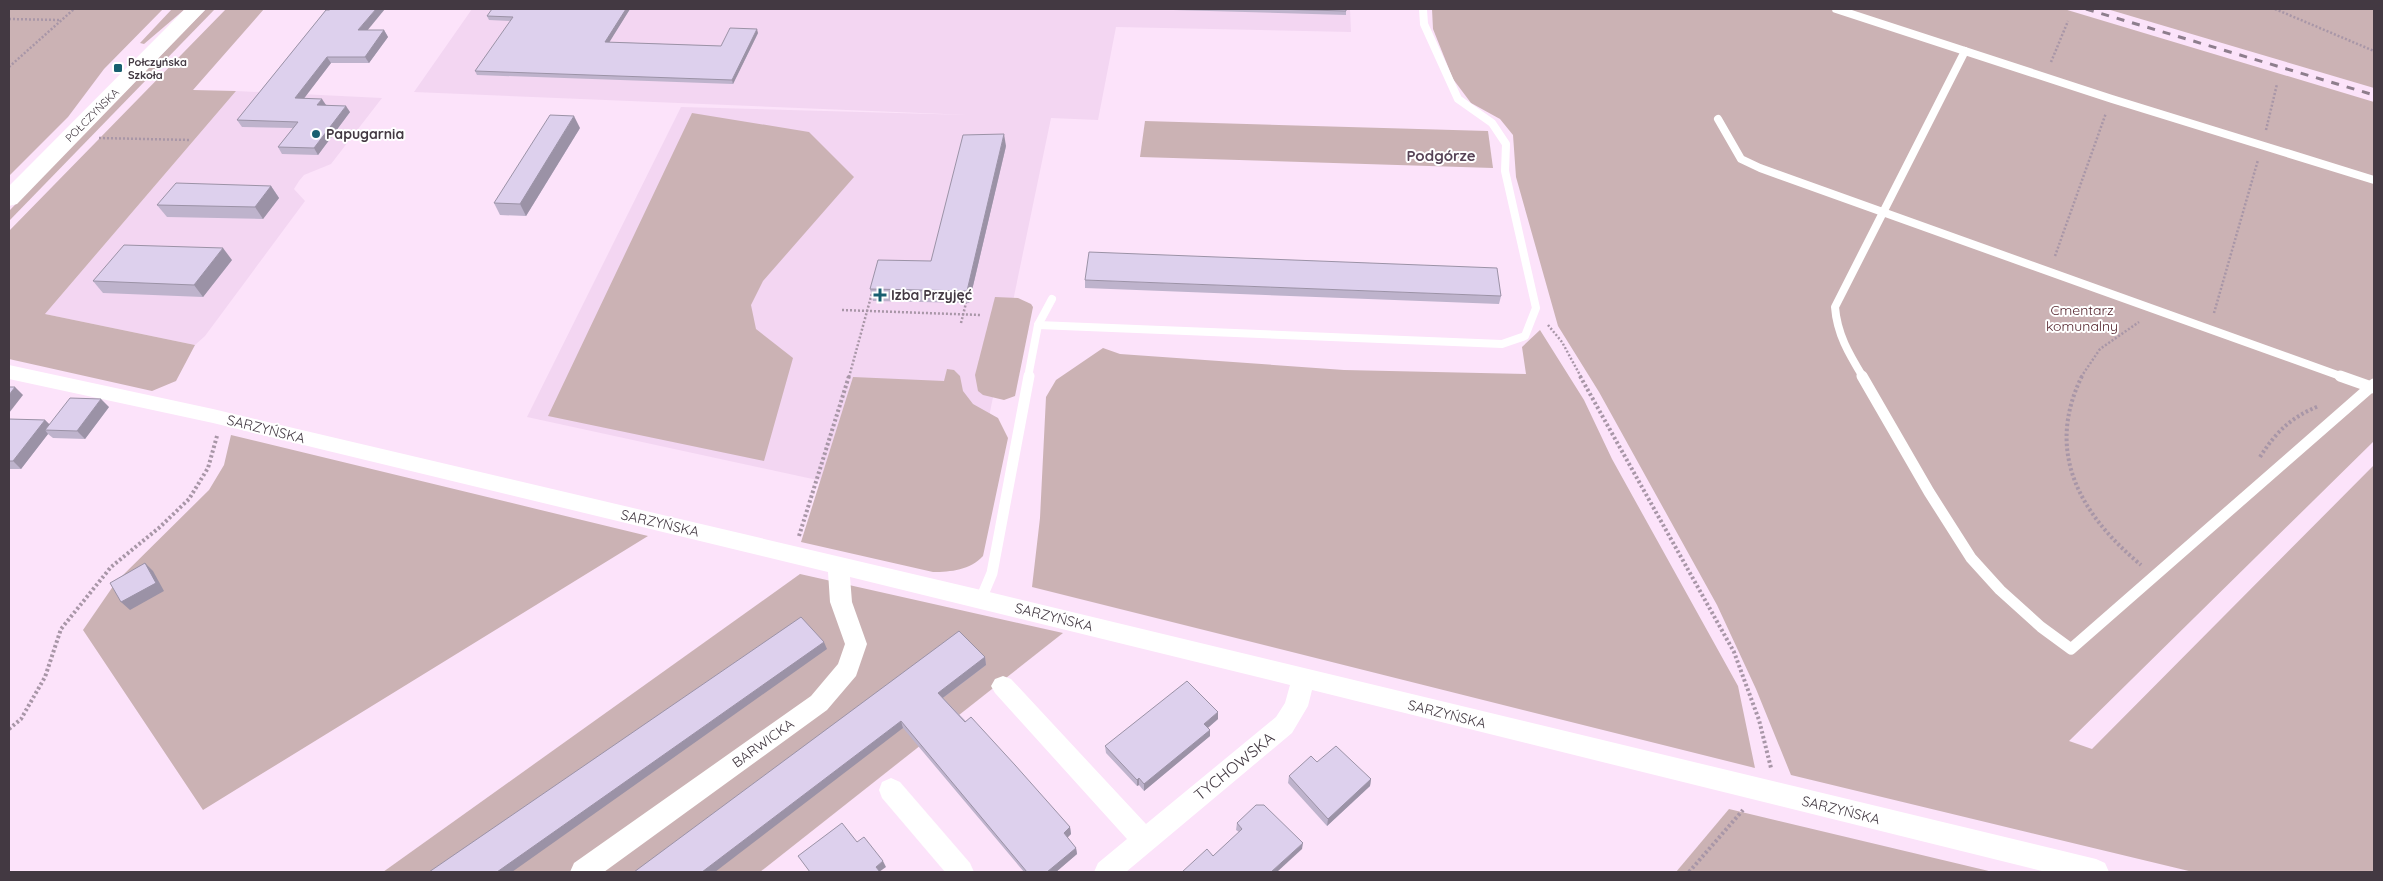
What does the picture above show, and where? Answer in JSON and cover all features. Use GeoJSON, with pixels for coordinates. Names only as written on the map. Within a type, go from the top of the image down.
{"type":"FeatureCollection","features":[{"type":"Feature","properties":{"kind":"main road","name":"POŁCZYŃSKA"},"geometry":{"type":"LineString","coordinates":[[9,199],[196,9]]}},
{"type":"Feature","properties":{"kind":"street","name":"SARZYŃSKA"},"geometry":{"type":"LineString","coordinates":[[9,372],[213,416],[982,599],[2096,872]]}},
{"type":"Feature","properties":{"kind":"street","name":"BARWICKA"},"geometry":{"type":"LineString","coordinates":[[583,872],[819,703],[838,682],[851,663],[856,644],[841,602],[839,566]]}},
{"type":"Feature","properties":{"kind":"street","name":"TYCHOWSKA"},"geometry":{"type":"LineString","coordinates":[[1107,872],[1284,725],[1296,706],[1303,678]]}},
{"type":"Feature","properties":{"kind":"street"},"geometry":{"type":"LineString","coordinates":[[1003,686],[1144,840]]}},
{"type":"Feature","properties":{"kind":"street"},"geometry":{"type":"LineString","coordinates":[[891,790],[961,872]]}},
{"type":"Feature","properties":{"kind":"lane"},"geometry":{"type":"LineString","coordinates":[[1038,325],[1502,344],[1525,336],[1536,308],[1505,171],[1506,144],[1492,123],[1458,99],[1424,24],[1423,9]]}},
{"type":"Feature","properties":{"kind":"lane"},"geometry":{"type":"LineString","coordinates":[[1836,9],[2112,99],[2374,180]]}},
{"type":"Feature","properties":{"kind":"lane"},"geometry":{"type":"LineString","coordinates":[[1718,119],[1741,159],[1760,168],[1885,212],[2050,270],[2373,386],[2071,649],[2041,627],[2007,596],[1972,558],[1924,484],[1841,339],[1836,323],[1835,307],[1885,212],[1926,124],[1965,51]]}},
{"type":"Feature","properties":{"kind":"lane"},"geometry":{"type":"LineString","coordinates":[[982,599],[992,573],[1038,325],[1052,299]]}},
{"type":"Feature","properties":{"kind":"path"},"geometry":{"type":"LineString","coordinates":[[9,67],[74,9]]}},
{"type":"Feature","properties":{"kind":"path"},"geometry":{"type":"LineString","coordinates":[[2275,9],[2374,51]]}},
{"type":"Feature","properties":{"kind":"path"},"geometry":{"type":"LineString","coordinates":[[9,19],[61,20]]}},
{"type":"Feature","properties":{"kind":"path"},"geometry":{"type":"LineString","coordinates":[[2045,76],[2068,20]]}},
{"type":"Feature","properties":{"kind":"path"},"geometry":{"type":"LineString","coordinates":[[2210,328],[2262,146],[2277,84]]}},
{"type":"Feature","properties":{"kind":"path"},"geometry":{"type":"LineString","coordinates":[[2050,270],[2112,99]]}},
{"type":"Feature","properties":{"kind":"path"},"geometry":{"type":"LineString","coordinates":[[94,138],[191,140]]}},
{"type":"Feature","properties":{"kind":"path"},"geometry":{"type":"LineString","coordinates":[[791,555],[846,385],[874,286]]}},
{"type":"Feature","properties":{"kind":"path"},"geometry":{"type":"LineString","coordinates":[[961,323],[966,303]]}},
{"type":"Feature","properties":{"kind":"path"},"geometry":{"type":"LineString","coordinates":[[1536,308],[1562,342],[1604,421],[1734,652],[1759,720],[1768,792],[1689,872]]}},
{"type":"Feature","properties":{"kind":"path"},"geometry":{"type":"LineString","coordinates":[[842,310],[981,314]]}},
{"type":"Feature","properties":{"kind":"path"},"geometry":{"type":"LineString","coordinates":[[2155,576],[2123,552],[2089,513],[2071,478],[2065,441],[2071,398],[2081,376],[2103,346],[2158,310]]}},
{"type":"Feature","properties":{"kind":"path"},"geometry":{"type":"LineString","coordinates":[[9,729],[20,719],[45,677],[61,629],[111,567],[160,527],[189,499],[208,468],[217,436],[213,416]]}},
{"type":"Feature","properties":{"kind":"shaded area"},"geometry":{"type":"Polygon","coordinates":[[[472,9],[1350,9],[1351,32],[1116,27],[1098,120],[1051,118],[969,513],[527,417],[681,107],[969,115],[414,92],[472,9]]]}},
{"type":"Feature","properties":{"kind":"shaded area"},"geometry":{"type":"Polygon","coordinates":[[[236,91],[382,98],[331,164],[304,175],[299,181],[294,189],[305,201],[205,336],[195,345],[45,314],[236,91]]]}},
{"type":"Feature","properties":{"kind":"green space"},"geometry":{"type":"Polygon","coordinates":[[[9,9],[163,9],[104,69],[68,117],[9,176],[9,9]]]}},
{"type":"Feature","properties":{"kind":"green space"},"geometry":{"type":"Polygon","coordinates":[[[172,9],[185,9],[144,44],[140,43],[172,9]]]}},
{"type":"Feature","properties":{"kind":"green space"},"geometry":{"type":"Polygon","coordinates":[[[206,9],[215,9],[9,221],[9,211],[206,9]]]}},
{"type":"Feature","properties":{"kind":"green space"},"geometry":{"type":"Polygon","coordinates":[[[226,9],[264,9],[193,90],[236,91],[45,314],[195,345],[176,381],[152,391],[9,359],[9,231],[226,9]]]}},
{"type":"Feature","properties":{"kind":"green space","name":"Cmentarz komunalny"},"geometry":{"type":"Polygon","coordinates":[[[1432,9],[2064,9],[2374,102],[2374,441],[2069,741],[2092,749],[2374,465],[2374,872],[2193,872],[1791,775],[1756,689],[1717,605],[1599,392],[1558,326],[1516,177],[1513,135],[1500,119],[1471,103],[1453,79],[1433,29],[1432,9]]]}},
{"type":"Feature","properties":{"kind":"green space"},"geometry":{"type":"Polygon","coordinates":[[[2107,9],[2374,9],[2374,88],[2107,9]]]}},
{"type":"Feature","properties":{"kind":"green space"},"geometry":{"type":"Polygon","coordinates":[[[692,113],[809,132],[854,177],[763,281],[751,305],[756,329],[793,358],[764,461],[548,416],[692,113]]]}},
{"type":"Feature","properties":{"kind":"green space"},"geometry":{"type":"Polygon","coordinates":[[[1145,121],[1488,131],[1493,168],[1140,157],[1145,121]]]}},
{"type":"Feature","properties":{"kind":"green space"},"geometry":{"type":"Polygon","coordinates":[[[995,297],[1018,298],[1031,304],[1033,307],[1015,396],[1004,400],[983,395],[978,391],[975,375],[995,297]]]}},
{"type":"Feature","properties":{"kind":"green space"},"geometry":{"type":"Polygon","coordinates":[[[1540,330],[1584,400],[1612,459],[1738,686],[1755,768],[1032,587],[1040,518],[1046,397],[1056,380],[1103,348],[1120,354],[1344,370],[1526,374],[1522,347],[1540,330]]]}},
{"type":"Feature","properties":{"kind":"green space"},"geometry":{"type":"Polygon","coordinates":[[[947,369],[954,370],[960,376],[963,391],[973,404],[998,418],[1008,438],[983,556],[978,561],[960,569],[933,572],[801,542],[853,377],[944,381],[947,369]]]}},
{"type":"Feature","properties":{"kind":"green space"},"geometry":{"type":"Polygon","coordinates":[[[231,435],[648,536],[203,810],[83,630],[116,582],[209,490],[224,465],[231,435]]]}},
{"type":"Feature","properties":{"kind":"green space"},"geometry":{"type":"Polygon","coordinates":[[[800,574],[1063,633],[760,872],[383,872],[800,574]]]}},
{"type":"Feature","properties":{"kind":"green space"},"geometry":{"type":"Polygon","coordinates":[[[1729,809],[1993,872],[1676,872],[1729,809]]]}},
{"type":"Feature","properties":{"kind":"building"},"geometry":{"type":"Polygon","coordinates":[[[376,9],[358,30],[384,30],[365,57],[327,57],[295,98],[322,99],[317,105],[346,106],[314,148],[278,147],[298,122],[237,120],[326,10],[376,9]]]}},
{"type":"Feature","properties":{"kind":"building"},"geometry":{"type":"Polygon","coordinates":[[[492,9],[626,9],[605,42],[721,46],[730,28],[757,29],[732,80],[475,71],[513,17],[487,16],[492,9]]]}},
{"type":"Feature","properties":{"kind":"building"},"geometry":{"type":"Polygon","coordinates":[[[1272,9],[1346,9],[1346,11],[1272,9]]]}},
{"type":"Feature","properties":{"kind":"building"},"geometry":{"type":"Polygon","coordinates":[[[550,115],[574,116],[520,204],[494,203],[550,115]]]}},
{"type":"Feature","properties":{"kind":"building"},"geometry":{"type":"Polygon","coordinates":[[[1004,134],[967,291],[870,289],[878,260],[931,261],[963,135],[1004,134]]]}},
{"type":"Feature","properties":{"kind":"building"},"geometry":{"type":"Polygon","coordinates":[[[176,183],[271,186],[255,207],[157,205],[176,183]]]}},
{"type":"Feature","properties":{"kind":"building"},"geometry":{"type":"Polygon","coordinates":[[[124,245],[223,248],[194,285],[93,281],[124,245]]]}},
{"type":"Feature","properties":{"kind":"building"},"geometry":{"type":"Polygon","coordinates":[[[1089,252],[1497,268],[1501,296],[1085,280],[1089,252]]]}},
{"type":"Feature","properties":{"kind":"building"},"geometry":{"type":"Polygon","coordinates":[[[9,387],[15,387],[9,395],[9,387]]]}},
{"type":"Feature","properties":{"kind":"building"},"geometry":{"type":"Polygon","coordinates":[[[70,398],[101,399],[77,431],[45,430],[70,398]]]}},
{"type":"Feature","properties":{"kind":"building"},"geometry":{"type":"Polygon","coordinates":[[[9,419],[45,420],[13,461],[9,461],[9,419]]]}},
{"type":"Feature","properties":{"kind":"building"},"geometry":{"type":"Polygon","coordinates":[[[145,563],[156,583],[121,602],[110,583],[145,563]]]}},
{"type":"Feature","properties":{"kind":"building"},"geometry":{"type":"Polygon","coordinates":[[[801,617],[824,642],[497,872],[429,872],[801,617]]]}},
{"type":"Feature","properties":{"kind":"building"},"geometry":{"type":"Polygon","coordinates":[[[959,631],[985,657],[938,693],[965,722],[971,717],[1070,827],[1064,833],[1076,848],[1047,872],[1027,872],[901,721],[702,872],[634,872],[959,631]]]}},
{"type":"Feature","properties":{"kind":"building"},"geometry":{"type":"Polygon","coordinates":[[[1187,681],[1218,712],[1204,724],[1210,730],[1144,784],[1139,778],[1137,780],[1105,746],[1187,681]]]}},
{"type":"Feature","properties":{"kind":"building"},"geometry":{"type":"Polygon","coordinates":[[[1336,746],[1371,779],[1328,819],[1289,776],[1311,756],[1317,762],[1336,746]]]}},
{"type":"Feature","properties":{"kind":"building"},"geometry":{"type":"Polygon","coordinates":[[[1256,805],[1264,805],[1303,843],[1271,872],[1182,872],[1207,849],[1213,856],[1242,829],[1237,823],[1256,805]]]}},
{"type":"Feature","properties":{"kind":"building"},"geometry":{"type":"Polygon","coordinates":[[[842,823],[857,842],[864,837],[883,861],[876,867],[880,872],[810,872],[798,856],[842,823]]]}},
{"type":"Feature","properties":{"kind":"railway"},"geometry":{"type":"LineString","coordinates":[[2086,9],[2374,95]]}},
{"type":"Feature","properties":{"kind":"place","name":"Połczyńska Szkoła"},"geometry":{"type":"Point","coordinates":[118,68]}},
{"type":"Feature","properties":{"kind":"place","name":"Papugarnia"},"geometry":{"type":"Point","coordinates":[316,134]}},
{"type":"Feature","properties":{"kind":"place","name":"Izba Przyjęć"},"geometry":{"type":"Point","coordinates":[880,295]}},
{"type":"Feature","properties":{"kind":"district","name":"Podgórze"},"geometry":{"type":"Point","coordinates":[1441,155]}}]}
